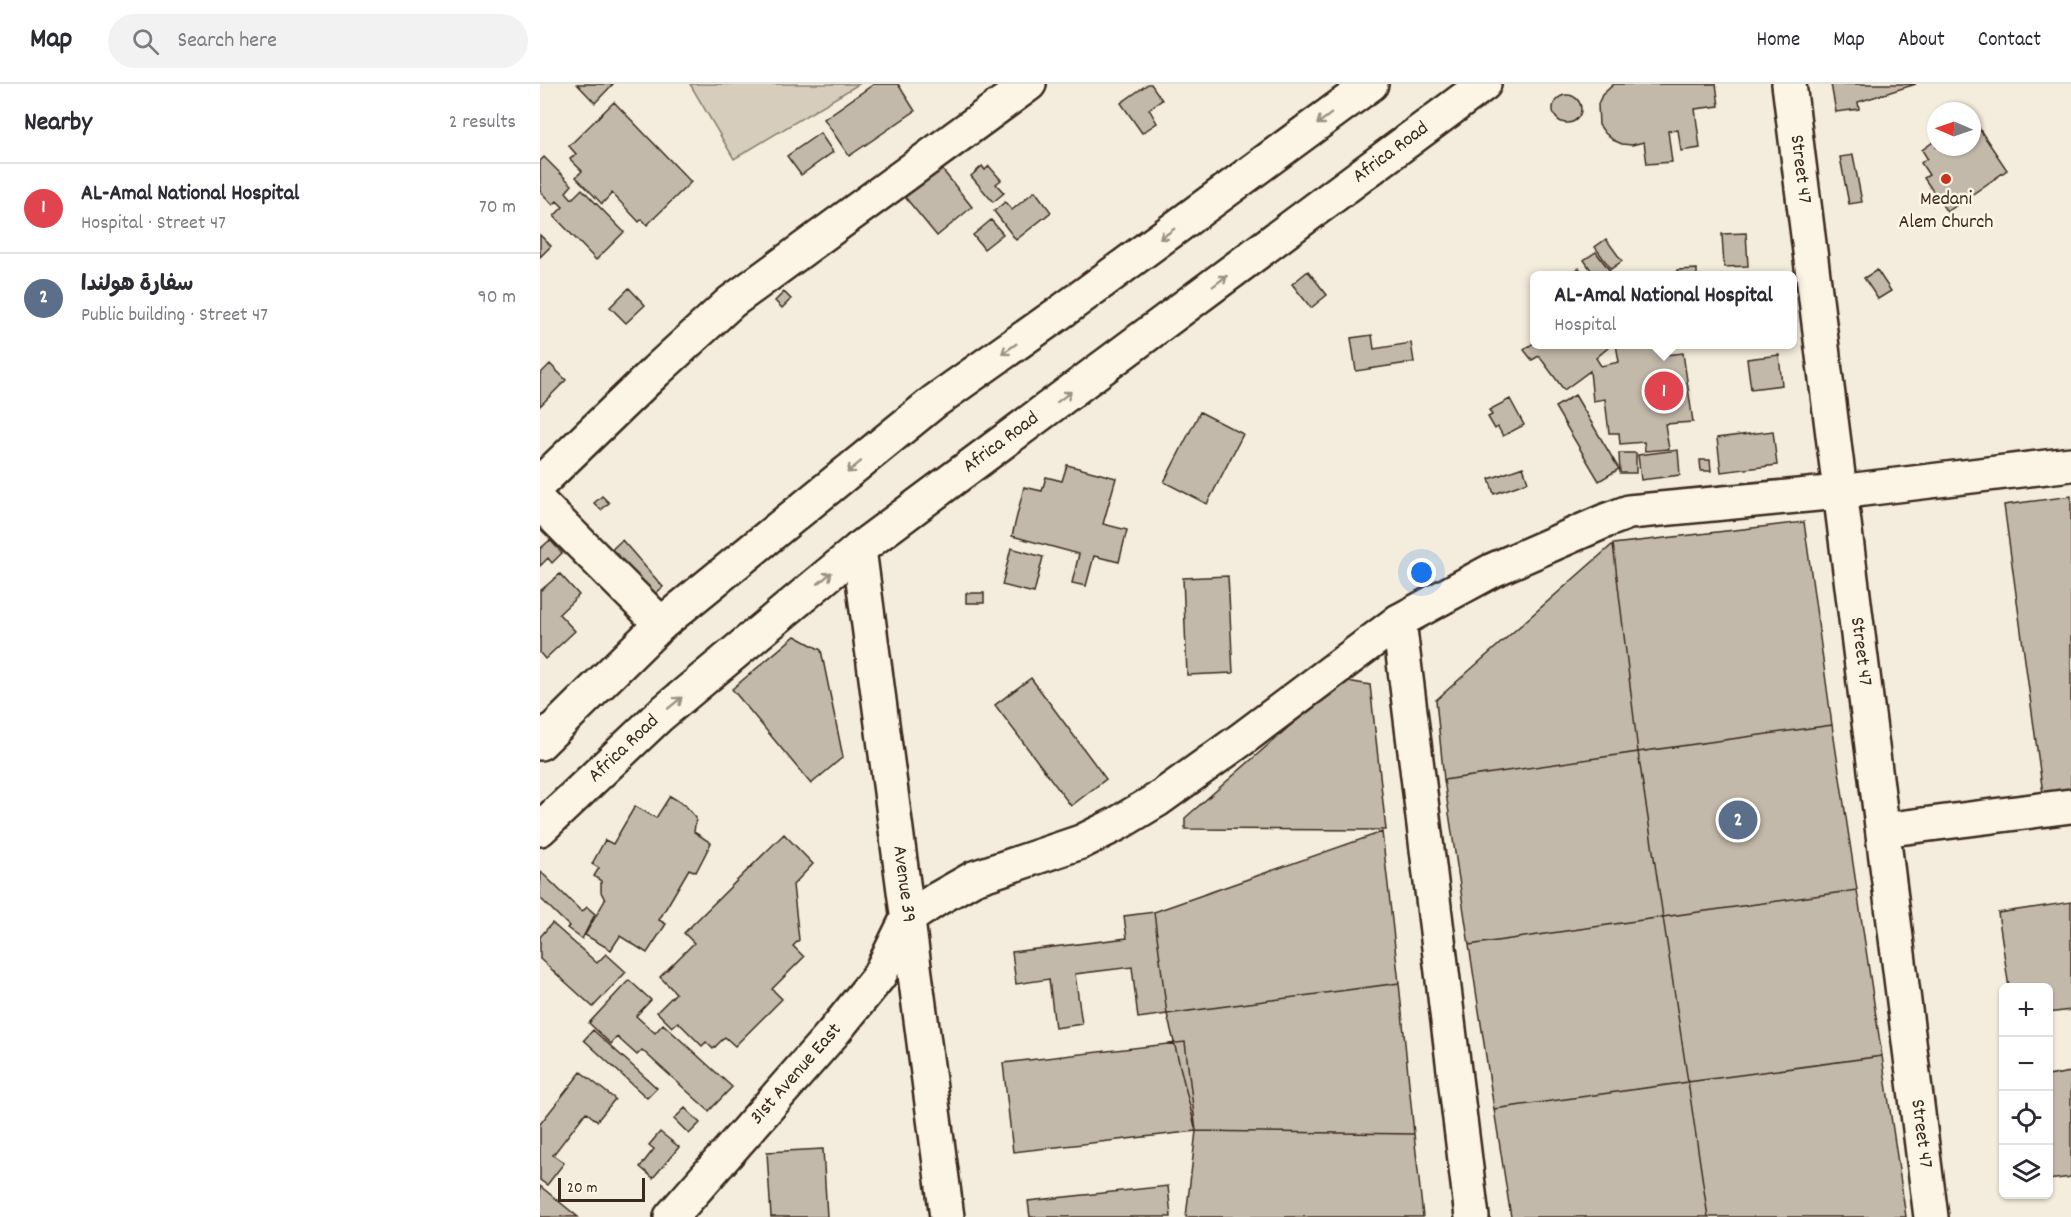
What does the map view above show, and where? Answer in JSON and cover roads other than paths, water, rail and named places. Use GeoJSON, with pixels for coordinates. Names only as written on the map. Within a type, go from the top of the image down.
{"type":"FeatureCollection","features":[{"type":"Feature","properties":{"kind":"main road"},"geometry":{"type":"LineString","coordinates":[[540,483],[731,302],[1029,84]]}},
{"type":"Feature","properties":{"kind":"main road"},"geometry":{"type":"LineString","coordinates":[[540,743],[661,624],[935,401],[1065,309],[1371,84]]}},
{"type":"Feature","properties":{"kind":"main road","name":"Africa Road"},"geometry":{"type":"LineString","coordinates":[[540,829],[659,716],[859,549],[1484,84]]}},
{"type":"Feature","properties":{"kind":"main road","name":"Street 47"},"geometry":{"type":"LineString","coordinates":[[1789,84],[1931,1217]]}},
{"type":"Feature","properties":{"kind":"main road"},"geometry":{"type":"LineString","coordinates":[[907,919],[937,898],[974,878],[1081,842],[1157,800],[1399,621],[1493,570],[1605,521],[1629,512],[1839,492],[2071,464]]}},
{"type":"Feature","properties":{"kind":"main road"},"geometry":{"type":"LineString","coordinates":[[540,503],[661,624]]}},
{"type":"Feature","properties":{"kind":"main road","name":"Avenue 39"},"geometry":{"type":"LineString","coordinates":[[859,549],[947,1217]]}},
{"type":"Feature","properties":{"kind":"main road"},"geometry":{"type":"LineString","coordinates":[[1399,621],[1472,1217]]}},
{"type":"Feature","properties":{"kind":"main road"},"geometry":{"type":"LineString","coordinates":[[1883,830],[2071,806]]}},
{"type":"Feature","properties":{"kind":"main road","name":"31st Avenue East"},"geometry":{"type":"LineString","coordinates":[[671,1217],[833,1033],[879,976],[907,919]]}},
{"type":"Feature","properties":{"kind":"place","name":"Medani Alem Church"},"geometry":{"type":"Point","coordinates":[1946,179]}},
{"type":"Feature","properties":{"kind":"place","name":"AL-Amal National Hospital"},"geometry":{"type":"Point","coordinates":[1664,391]}},
{"type":"Feature","properties":{"kind":"place","name":"سفارة هولندا"},"geometry":{"type":"Point","coordinates":[1738,820]}}]}
